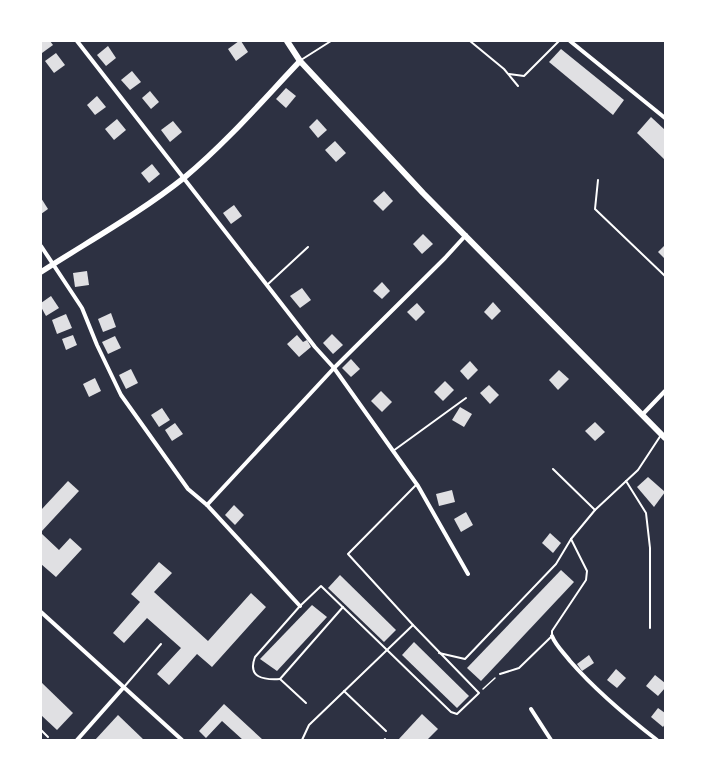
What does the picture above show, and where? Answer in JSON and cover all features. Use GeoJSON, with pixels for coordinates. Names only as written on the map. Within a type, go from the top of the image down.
{"type":"FeatureCollection","features":[{"type":"Feature","properties":{"kind":"main road"},"geometry":{"type":"LineString","coordinates":[[286,41],[300,60],[466,236],[663,436]]}},
{"type":"Feature","properties":{"kind":"street"},"geometry":{"type":"LineString","coordinates":[[77,41],[184,177],[314,347],[334,368],[416,484],[468,574]]}},
{"type":"Feature","properties":{"kind":"street"},"geometry":{"type":"LineString","coordinates":[[570,41],[665,118]]}},
{"type":"Feature","properties":{"kind":"street"},"geometry":{"type":"LineString","coordinates":[[41,272],[132,215],[184,177],[220,146],[300,60]]}},
{"type":"Feature","properties":{"kind":"street"},"geometry":{"type":"LineString","coordinates":[[207,505],[334,368],[466,236]]}},
{"type":"Feature","properties":{"kind":"street"},"geometry":{"type":"LineString","coordinates":[[41,246],[82,308],[97,345],[121,395],[188,489],[207,505],[300,606]]}},
{"type":"Feature","properties":{"kind":"street"},"geometry":{"type":"LineString","coordinates":[[642,414],[665,391]]}},
{"type":"Feature","properties":{"kind":"street"},"geometry":{"type":"LineString","coordinates":[[41,612],[182,740]]}},
{"type":"Feature","properties":{"kind":"street"},"geometry":{"type":"LineString","coordinates":[[552,636],[555,643],[581,673],[620,711],[657,740]]}},
{"type":"Feature","properties":{"kind":"street"},"geometry":{"type":"LineString","coordinates":[[77,740],[124,687]]}},
{"type":"Feature","properties":{"kind":"street"},"geometry":{"type":"LineString","coordinates":[[531,709],[551,740]]}},
{"type":"Feature","properties":{"kind":"lane"},"geometry":{"type":"LineString","coordinates":[[300,60],[331,41]]}},
{"type":"Feature","properties":{"kind":"lane"},"geometry":{"type":"LineString","coordinates":[[470,41],[508,74],[518,86]]}},
{"type":"Feature","properties":{"kind":"lane"},"geometry":{"type":"LineString","coordinates":[[508,74],[524,76],[559,41]]}},
{"type":"Feature","properties":{"kind":"lane"},"geometry":{"type":"LineString","coordinates":[[598,180],[595,209],[665,276]]}},
{"type":"Feature","properties":{"kind":"lane"},"geometry":{"type":"LineString","coordinates":[[267,285],[308,247]]}},
{"type":"Feature","properties":{"kind":"lane"},"geometry":{"type":"LineString","coordinates":[[393,451],[466,398]]}},
{"type":"Feature","properties":{"kind":"lane"},"geometry":{"type":"LineString","coordinates":[[439,653],[465,659],[556,564],[571,539],[595,510],[638,470],[663,436]]}},
{"type":"Feature","properties":{"kind":"lane"},"geometry":{"type":"LineString","coordinates":[[554,469],[595,510]]}},
{"type":"Feature","properties":{"kind":"lane"},"geometry":{"type":"LineString","coordinates":[[626,481],[646,513],[650,548],[650,628]]}},
{"type":"Feature","properties":{"kind":"lane"},"geometry":{"type":"LineString","coordinates":[[342,607],[280,679],[267,680],[260,678],[254,672],[253,663],[255,657],[300,606],[321,586],[454,714],[457,714],[479,693],[439,653],[348,554],[416,484]]}},
{"type":"Feature","properties":{"kind":"lane"},"geometry":{"type":"LineString","coordinates":[[500,674],[519,668],[552,636],[552,631],[586,580],[587,571],[571,539]]}},
{"type":"Feature","properties":{"kind":"lane"},"geometry":{"type":"LineString","coordinates":[[302,740],[309,725],[413,625]]}},
{"type":"Feature","properties":{"kind":"lane"},"geometry":{"type":"LineString","coordinates":[[124,687],[161,644]]}},
{"type":"Feature","properties":{"kind":"lane"},"geometry":{"type":"LineString","coordinates":[[280,679],[306,704]]}},
{"type":"Feature","properties":{"kind":"lane"},"geometry":{"type":"LineString","coordinates":[[344,691],[386,731]]}},
{"type":"Feature","properties":{"kind":"lane"},"geometry":{"type":"LineString","coordinates":[[41,730],[48,736]]}},
{"type":"Feature","properties":{"kind":"path"},"geometry":{"type":"LineString","coordinates":[[479,693],[500,674]]}},
{"type":"Feature","properties":{"kind":"building"},"geometry":{"type":"Polygon","coordinates":[[[41,41],[50,41],[53,45],[42,53],[41,41]]]}},
{"type":"Feature","properties":{"kind":"building"},"geometry":{"type":"Polygon","coordinates":[[[241,41],[248,52],[236,61],[228,49],[241,41]]]}},
{"type":"Feature","properties":{"kind":"building"},"geometry":{"type":"Polygon","coordinates":[[[108,46],[116,58],[106,66],[97,55],[108,46]]]}},
{"type":"Feature","properties":{"kind":"building"},"geometry":{"type":"Polygon","coordinates":[[[561,49],[624,100],[613,115],[549,62],[561,49]]]}},
{"type":"Feature","properties":{"kind":"building"},"geometry":{"type":"Polygon","coordinates":[[[56,53],[65,65],[54,73],[45,61],[56,53]]]}},
{"type":"Feature","properties":{"kind":"building"},"geometry":{"type":"Polygon","coordinates":[[[132,71],[141,82],[130,90],[121,80],[132,71]]]}},
{"type":"Feature","properties":{"kind":"building"},"geometry":{"type":"Polygon","coordinates":[[[286,88],[296,96],[286,108],[276,99],[286,88]]]}},
{"type":"Feature","properties":{"kind":"building"},"geometry":{"type":"Polygon","coordinates":[[[150,91],[159,102],[151,109],[142,98],[150,91]]]}},
{"type":"Feature","properties":{"kind":"building"},"geometry":{"type":"Polygon","coordinates":[[[97,96],[106,107],[95,115],[87,105],[97,96]]]}},
{"type":"Feature","properties":{"kind":"building"},"geometry":{"type":"Polygon","coordinates":[[[651,117],[665,130],[665,160],[637,133],[651,117]]]}},
{"type":"Feature","properties":{"kind":"building"},"geometry":{"type":"Polygon","coordinates":[[[117,119],[126,130],[114,140],[105,129],[117,119]]]}},
{"type":"Feature","properties":{"kind":"building"},"geometry":{"type":"Polygon","coordinates":[[[317,119],[327,130],[318,138],[309,127],[317,119]]]}},
{"type":"Feature","properties":{"kind":"building"},"geometry":{"type":"Polygon","coordinates":[[[173,121],[182,132],[170,142],[161,130],[173,121]]]}},
{"type":"Feature","properties":{"kind":"building"},"geometry":{"type":"Polygon","coordinates":[[[335,141],[346,153],[336,162],[325,150],[335,141]]]}},
{"type":"Feature","properties":{"kind":"building"},"geometry":{"type":"Polygon","coordinates":[[[152,164],[160,174],[149,183],[141,173],[152,164]]]}},
{"type":"Feature","properties":{"kind":"building"},"geometry":{"type":"Polygon","coordinates":[[[384,191],[393,201],[383,211],[373,201],[384,191]]]}},
{"type":"Feature","properties":{"kind":"building"},"geometry":{"type":"Polygon","coordinates":[[[41,198],[48,209],[41,214],[41,198]]]}},
{"type":"Feature","properties":{"kind":"building"},"geometry":{"type":"Polygon","coordinates":[[[234,205],[242,216],[231,224],[223,213],[234,205]]]}},
{"type":"Feature","properties":{"kind":"building"},"geometry":{"type":"Polygon","coordinates":[[[423,234],[433,244],[422,254],[413,244],[423,234]]]}},
{"type":"Feature","properties":{"kind":"building"},"geometry":{"type":"Polygon","coordinates":[[[665,245],[665,259],[658,252],[665,245]]]}},
{"type":"Feature","properties":{"kind":"building"},"geometry":{"type":"Polygon","coordinates":[[[87,271],[89,285],[75,287],[73,273],[87,271]]]}},
{"type":"Feature","properties":{"kind":"building"},"geometry":{"type":"Polygon","coordinates":[[[382,282],[390,291],[382,299],[373,291],[382,282]]]}},
{"type":"Feature","properties":{"kind":"building"},"geometry":{"type":"Polygon","coordinates":[[[302,288],[311,300],[300,308],[290,296],[302,288]]]}},
{"type":"Feature","properties":{"kind":"building"},"geometry":{"type":"Polygon","coordinates":[[[51,296],[59,308],[46,316],[41,307],[41,303],[51,296]]]}},
{"type":"Feature","properties":{"kind":"building"},"geometry":{"type":"Polygon","coordinates":[[[493,302],[501,311],[492,320],[484,312],[493,302]]]}},
{"type":"Feature","properties":{"kind":"building"},"geometry":{"type":"Polygon","coordinates":[[[417,303],[425,312],[416,321],[407,312],[417,303]]]}},
{"type":"Feature","properties":{"kind":"building"},"geometry":{"type":"Polygon","coordinates":[[[111,313],[116,327],[103,332],[98,319],[111,313]]]}},
{"type":"Feature","properties":{"kind":"building"},"geometry":{"type":"Polygon","coordinates":[[[66,314],[72,328],[57,334],[52,320],[66,314]]]}},
{"type":"Feature","properties":{"kind":"building"},"geometry":{"type":"Polygon","coordinates":[[[332,334],[343,345],[333,354],[323,343],[332,334]]]}},
{"type":"Feature","properties":{"kind":"building"},"geometry":{"type":"Polygon","coordinates":[[[73,335],[77,345],[66,350],[62,339],[73,335]]]}},
{"type":"Feature","properties":{"kind":"building"},"geometry":{"type":"Polygon","coordinates":[[[297,335],[303,342],[307,340],[311,347],[299,357],[287,344],[297,335]]]}},
{"type":"Feature","properties":{"kind":"building"},"geometry":{"type":"Polygon","coordinates":[[[115,336],[121,348],[108,354],[102,342],[115,336]]]}},
{"type":"Feature","properties":{"kind":"building"},"geometry":{"type":"Polygon","coordinates":[[[351,359],[360,369],[351,377],[342,368],[351,359]]]}},
{"type":"Feature","properties":{"kind":"building"},"geometry":{"type":"Polygon","coordinates":[[[470,361],[478,370],[468,380],[460,371],[470,361]]]}},
{"type":"Feature","properties":{"kind":"building"},"geometry":{"type":"Polygon","coordinates":[[[131,369],[138,383],[126,389],[119,375],[131,369]]]}},
{"type":"Feature","properties":{"kind":"building"},"geometry":{"type":"Polygon","coordinates":[[[559,370],[569,379],[558,390],[549,380],[559,370]]]}},
{"type":"Feature","properties":{"kind":"building"},"geometry":{"type":"Polygon","coordinates":[[[95,378],[101,391],[89,397],[83,384],[95,378]]]}},
{"type":"Feature","properties":{"kind":"building"},"geometry":{"type":"Polygon","coordinates":[[[445,381],[454,390],[443,401],[434,392],[445,381]]]}},
{"type":"Feature","properties":{"kind":"building"},"geometry":{"type":"Polygon","coordinates":[[[489,385],[499,395],[490,404],[480,393],[489,385]]]}},
{"type":"Feature","properties":{"kind":"building"},"geometry":{"type":"Polygon","coordinates":[[[381,391],[392,402],[382,412],[371,401],[381,391]]]}},
{"type":"Feature","properties":{"kind":"building"},"geometry":{"type":"Polygon","coordinates":[[[460,407],[472,414],[464,427],[452,420],[460,407]]]}},
{"type":"Feature","properties":{"kind":"building"},"geometry":{"type":"Polygon","coordinates":[[[162,408],[170,420],[159,427],[151,415],[162,408]]]}},
{"type":"Feature","properties":{"kind":"building"},"geometry":{"type":"Polygon","coordinates":[[[595,422],[605,432],[595,441],[585,431],[595,422]]]}},
{"type":"Feature","properties":{"kind":"building"},"geometry":{"type":"Polygon","coordinates":[[[175,423],[183,434],[172,441],[165,430],[175,423]]]}},
{"type":"Feature","properties":{"kind":"building"},"geometry":{"type":"Polygon","coordinates":[[[648,477],[665,492],[654,507],[637,487],[648,477]]]}},
{"type":"Feature","properties":{"kind":"building"},"geometry":{"type":"Polygon","coordinates":[[[68,481],[79,491],[41,532],[41,510],[68,481]]]}},
{"type":"Feature","properties":{"kind":"building"},"geometry":{"type":"Polygon","coordinates":[[[452,490],[455,502],[439,506],[436,494],[452,490]]]}},
{"type":"Feature","properties":{"kind":"building"},"geometry":{"type":"Polygon","coordinates":[[[234,505],[244,515],[235,525],[225,515],[234,505]]]}},
{"type":"Feature","properties":{"kind":"building"},"geometry":{"type":"Polygon","coordinates":[[[466,512],[473,525],[461,532],[454,519],[466,512]]]}},
{"type":"Feature","properties":{"kind":"building"},"geometry":{"type":"Polygon","coordinates":[[[41,533],[59,550],[70,538],[82,549],[56,577],[41,564],[41,533]]]}},
{"type":"Feature","properties":{"kind":"building"},"geometry":{"type":"Polygon","coordinates":[[[550,533],[561,543],[553,553],[542,543],[550,533]]]}},
{"type":"Feature","properties":{"kind":"building"},"geometry":{"type":"Polygon","coordinates":[[[159,562],[172,573],[154,592],[208,641],[251,593],[266,607],[212,667],[197,654],[169,685],[157,674],[181,648],[147,618],[124,643],[113,633],[140,602],[131,594],[159,562]]]}},
{"type":"Feature","properties":{"kind":"building"},"geometry":{"type":"Polygon","coordinates":[[[561,570],[574,582],[481,681],[467,668],[561,570]]]}},
{"type":"Feature","properties":{"kind":"building"},"geometry":{"type":"Polygon","coordinates":[[[340,575],[396,630],[384,642],[328,588],[340,575]]]}},
{"type":"Feature","properties":{"kind":"building"},"geometry":{"type":"Polygon","coordinates":[[[312,605],[327,617],[277,671],[260,659],[312,605]]]}},
{"type":"Feature","properties":{"kind":"building"},"geometry":{"type":"Polygon","coordinates":[[[414,642],[469,696],[457,708],[402,655],[414,642]]]}},
{"type":"Feature","properties":{"kind":"building"},"geometry":{"type":"Polygon","coordinates":[[[589,655],[594,663],[582,671],[577,664],[589,655]]]}},
{"type":"Feature","properties":{"kind":"building"},"geometry":{"type":"Polygon","coordinates":[[[616,669],[626,678],[617,688],[607,680],[616,669]]]}},
{"type":"Feature","properties":{"kind":"building"},"geometry":{"type":"Polygon","coordinates":[[[655,675],[665,683],[665,688],[658,696],[646,686],[655,675]]]}},
{"type":"Feature","properties":{"kind":"building"},"geometry":{"type":"Polygon","coordinates":[[[41,682],[73,713],[57,730],[41,715],[41,682]]]}},
{"type":"Feature","properties":{"kind":"building"},"geometry":{"type":"Polygon","coordinates":[[[224,704],[263,740],[243,740],[222,721],[206,738],[199,731],[224,704]]]}},
{"type":"Feature","properties":{"kind":"building"},"geometry":{"type":"Polygon","coordinates":[[[658,708],[665,713],[665,724],[663,727],[651,717],[658,708]]]}},
{"type":"Feature","properties":{"kind":"building"},"geometry":{"type":"Polygon","coordinates":[[[422,714],[438,729],[427,740],[398,740],[422,714]]]}},
{"type":"Feature","properties":{"kind":"building"},"geometry":{"type":"Polygon","coordinates":[[[118,715],[144,740],[95,740],[118,715]]]}}]}
